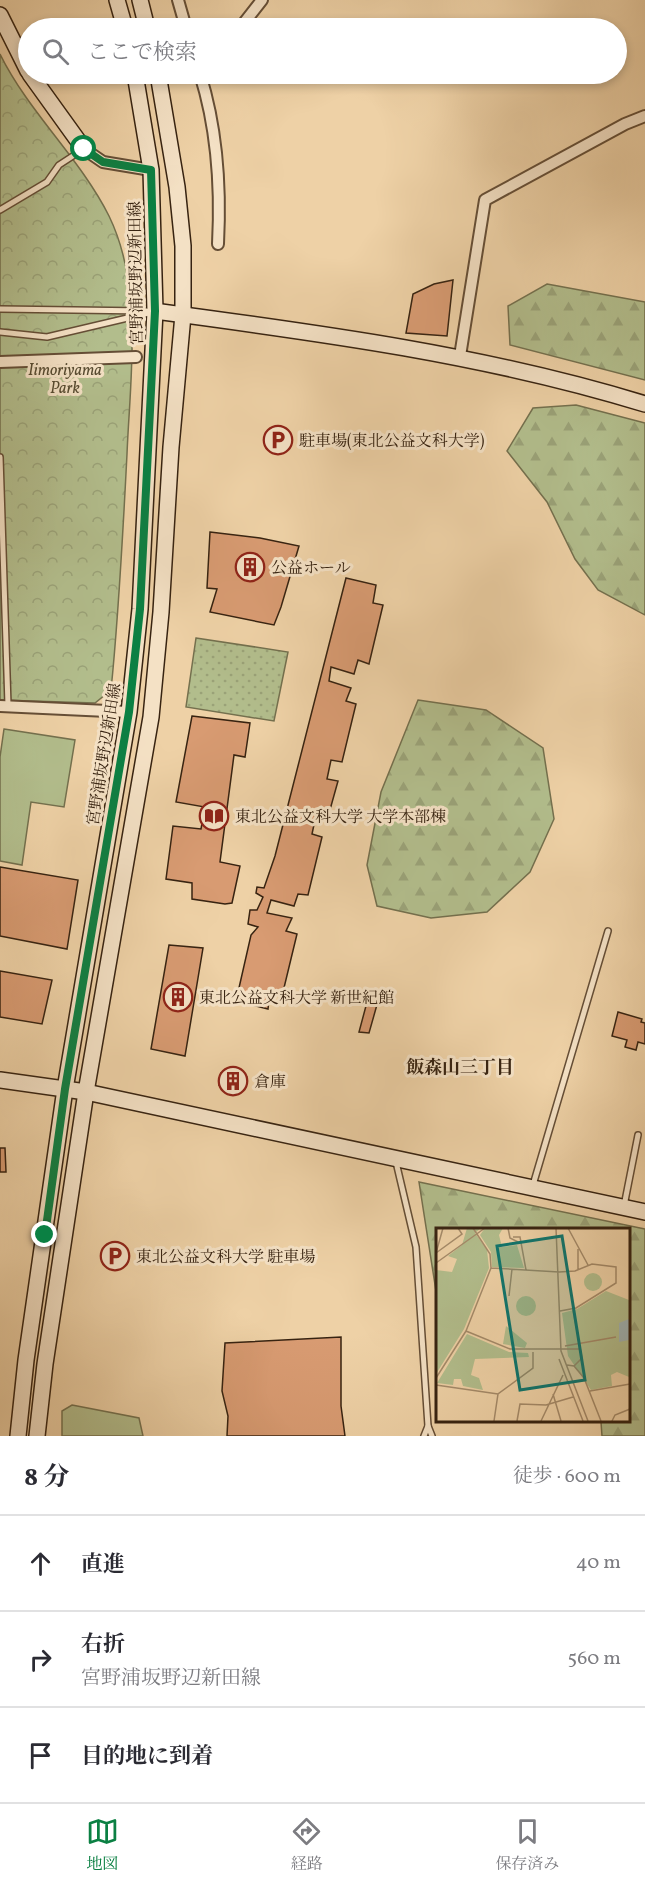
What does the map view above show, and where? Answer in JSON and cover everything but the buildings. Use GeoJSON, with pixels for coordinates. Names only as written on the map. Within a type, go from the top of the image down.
{"type":"FeatureCollection","features":[{"type":"Feature","properties":{"kind":"main road"},"geometry":{"type":"LineString","coordinates":[[117,0],[122,18]]}},
{"type":"Feature","properties":{"kind":"main road"},"geometry":{"type":"LineString","coordinates":[[140,0],[144,18]]}},
{"type":"Feature","properties":{"kind":"main road"},"geometry":{"type":"LineString","coordinates":[[0,15],[18,50]]}},
{"type":"Feature","properties":{"kind":"main road"},"geometry":{"type":"LineString","coordinates":[[38,84],[84,149]]}},
{"type":"Feature","properties":{"kind":"main road","name":"宮野浦坂野辺新田線"},"geometry":{"type":"LineString","coordinates":[[18,1436],[26,1360],[65,1089],[129,712],[140,609],[155,311],[151,170],[137,84]]}},
{"type":"Feature","properties":{"kind":"main road"},"geometry":{"type":"LineString","coordinates":[[38,1436],[45,1364],[86,1092],[150,717],[183,315],[183,246],[177,187],[160,84]]}},
{"type":"Feature","properties":{"kind":"main road"},"geometry":{"type":"LineString","coordinates":[[155,311],[460,356],[575,383],[645,404]]}},
{"type":"Feature","properties":{"kind":"main road"},"geometry":{"type":"LineString","coordinates":[[0,1080],[86,1092],[532,1190],[645,1212]]}},
{"type":"Feature","properties":{"kind":"street"},"geometry":{"type":"LineString","coordinates":[[178,0],[183,18]]}},
{"type":"Feature","properties":{"kind":"street"},"geometry":{"type":"LineString","coordinates":[[248,18],[262,0]]}},
{"type":"Feature","properties":{"kind":"street"},"geometry":{"type":"LineString","coordinates":[[204,84],[216,154],[218,244]]}},
{"type":"Feature","properties":{"kind":"street"},"geometry":{"type":"LineString","coordinates":[[460,356],[485,200],[625,124],[645,116]]}},
{"type":"Feature","properties":{"kind":"street"},"geometry":{"type":"LineString","coordinates":[[84,149],[103,162],[151,170]]}},
{"type":"Feature","properties":{"kind":"street"},"geometry":{"type":"LineString","coordinates":[[0,362],[136,357]]}},
{"type":"Feature","properties":{"kind":"street"},"geometry":{"type":"LineString","coordinates":[[4,705],[129,712]]}},
{"type":"Feature","properties":{"kind":"lane"},"geometry":{"type":"LineString","coordinates":[[0,210],[47,182],[59,165],[84,149]]}},
{"type":"Feature","properties":{"kind":"lane"},"geometry":{"type":"LineString","coordinates":[[0,309],[155,311]]}},
{"type":"Feature","properties":{"kind":"lane"},"geometry":{"type":"LineString","coordinates":[[0,332],[47,337],[155,311]]}},
{"type":"Feature","properties":{"kind":"lane"},"geometry":{"type":"LineString","coordinates":[[0,457],[4,705]]}},
{"type":"Feature","properties":{"kind":"lane"},"geometry":{"type":"LineString","coordinates":[[532,1190],[608,931]]}},
{"type":"Feature","properties":{"kind":"lane"},"geometry":{"type":"LineString","coordinates":[[624,1208],[638,1135]]}},
{"type":"Feature","properties":{"kind":"lane"},"geometry":{"type":"LineString","coordinates":[[395,1160],[416,1247],[428,1426],[432,1436]]}},
{"type":"Feature","properties":{"kind":"lane"},"geometry":{"type":"LineString","coordinates":[[424,1436],[428,1426]]}},
{"type":"Feature","properties":{"kind":"green space","name":"Iimoriyama Park"},"geometry":{"type":"Polygon","coordinates":[[[0,54],[25,96],[97,195],[109,216],[120,244],[127,273],[131,303],[132,364],[119,602],[111,690],[95,703],[0,700],[0,54]]]}},
{"type":"Feature","properties":{"kind":"green space"},"geometry":{"type":"Polygon","coordinates":[[[547,284],[645,302],[645,380],[510,345],[508,306],[547,284]]]}},
{"type":"Feature","properties":{"kind":"green space"},"geometry":{"type":"Polygon","coordinates":[[[576,405],[645,423],[645,615],[598,590],[575,559],[547,502],[507,451],[533,408],[576,405]]]}},
{"type":"Feature","properties":{"kind":"green space"},"geometry":{"type":"Polygon","coordinates":[[[196,638],[288,652],[274,721],[186,707],[196,638]]]}},
{"type":"Feature","properties":{"kind":"green space"},"geometry":{"type":"Polygon","coordinates":[[[418,700],[486,710],[543,748],[554,819],[530,872],[487,912],[431,918],[377,906],[367,865],[381,792],[418,700]]]}},
{"type":"Feature","properties":{"kind":"green space"},"geometry":{"type":"Polygon","coordinates":[[[4,729],[75,740],[64,807],[31,802],[22,865],[0,861],[0,757],[4,729]]]}},
{"type":"Feature","properties":{"kind":"green space"},"geometry":{"type":"Polygon","coordinates":[[[419,1182],[645,1229],[645,1436],[602,1436],[601,1422],[573,1421],[630,1421],[630,1228],[436,1228],[436,1291],[419,1182]]]}},
{"type":"Feature","properties":{"kind":"green space"},"geometry":{"type":"Polygon","coordinates":[[[72,1405],[139,1418],[143,1436],[62,1436],[62,1411],[72,1405]]]}},
{"type":"Feature","properties":{"kind":"place","name":"駐車場(東北公益文科大学)"},"geometry":{"type":"Point","coordinates":[278,440]}},
{"type":"Feature","properties":{"kind":"place","name":"公益ホール"},"geometry":{"type":"Point","coordinates":[250,567]}},
{"type":"Feature","properties":{"kind":"place","name":"東北公益文科大学 大学本部棟"},"geometry":{"type":"Point","coordinates":[214,816]}},
{"type":"Feature","properties":{"kind":"place","name":"東北公益文科大学 新世紀館"},"geometry":{"type":"Point","coordinates":[178,997]}},
{"type":"Feature","properties":{"kind":"place","name":"倉庫"},"geometry":{"type":"Point","coordinates":[233,1081]}},
{"type":"Feature","properties":{"kind":"place","name":"東北公益文科大学 駐車場"},"geometry":{"type":"Point","coordinates":[115,1256]}},
{"type":"Feature","properties":{"kind":"district","name":"飯森山三丁目"},"geometry":{"type":"Point","coordinates":[460,1067]}},
{"type":"Feature","properties":{"kind":"route"},"geometry":{"type":"LineString","coordinates":[[45,1235],[65,1089],[129,712],[140,609],[155,311],[151,170],[103,162],[84,149]]}}]}
